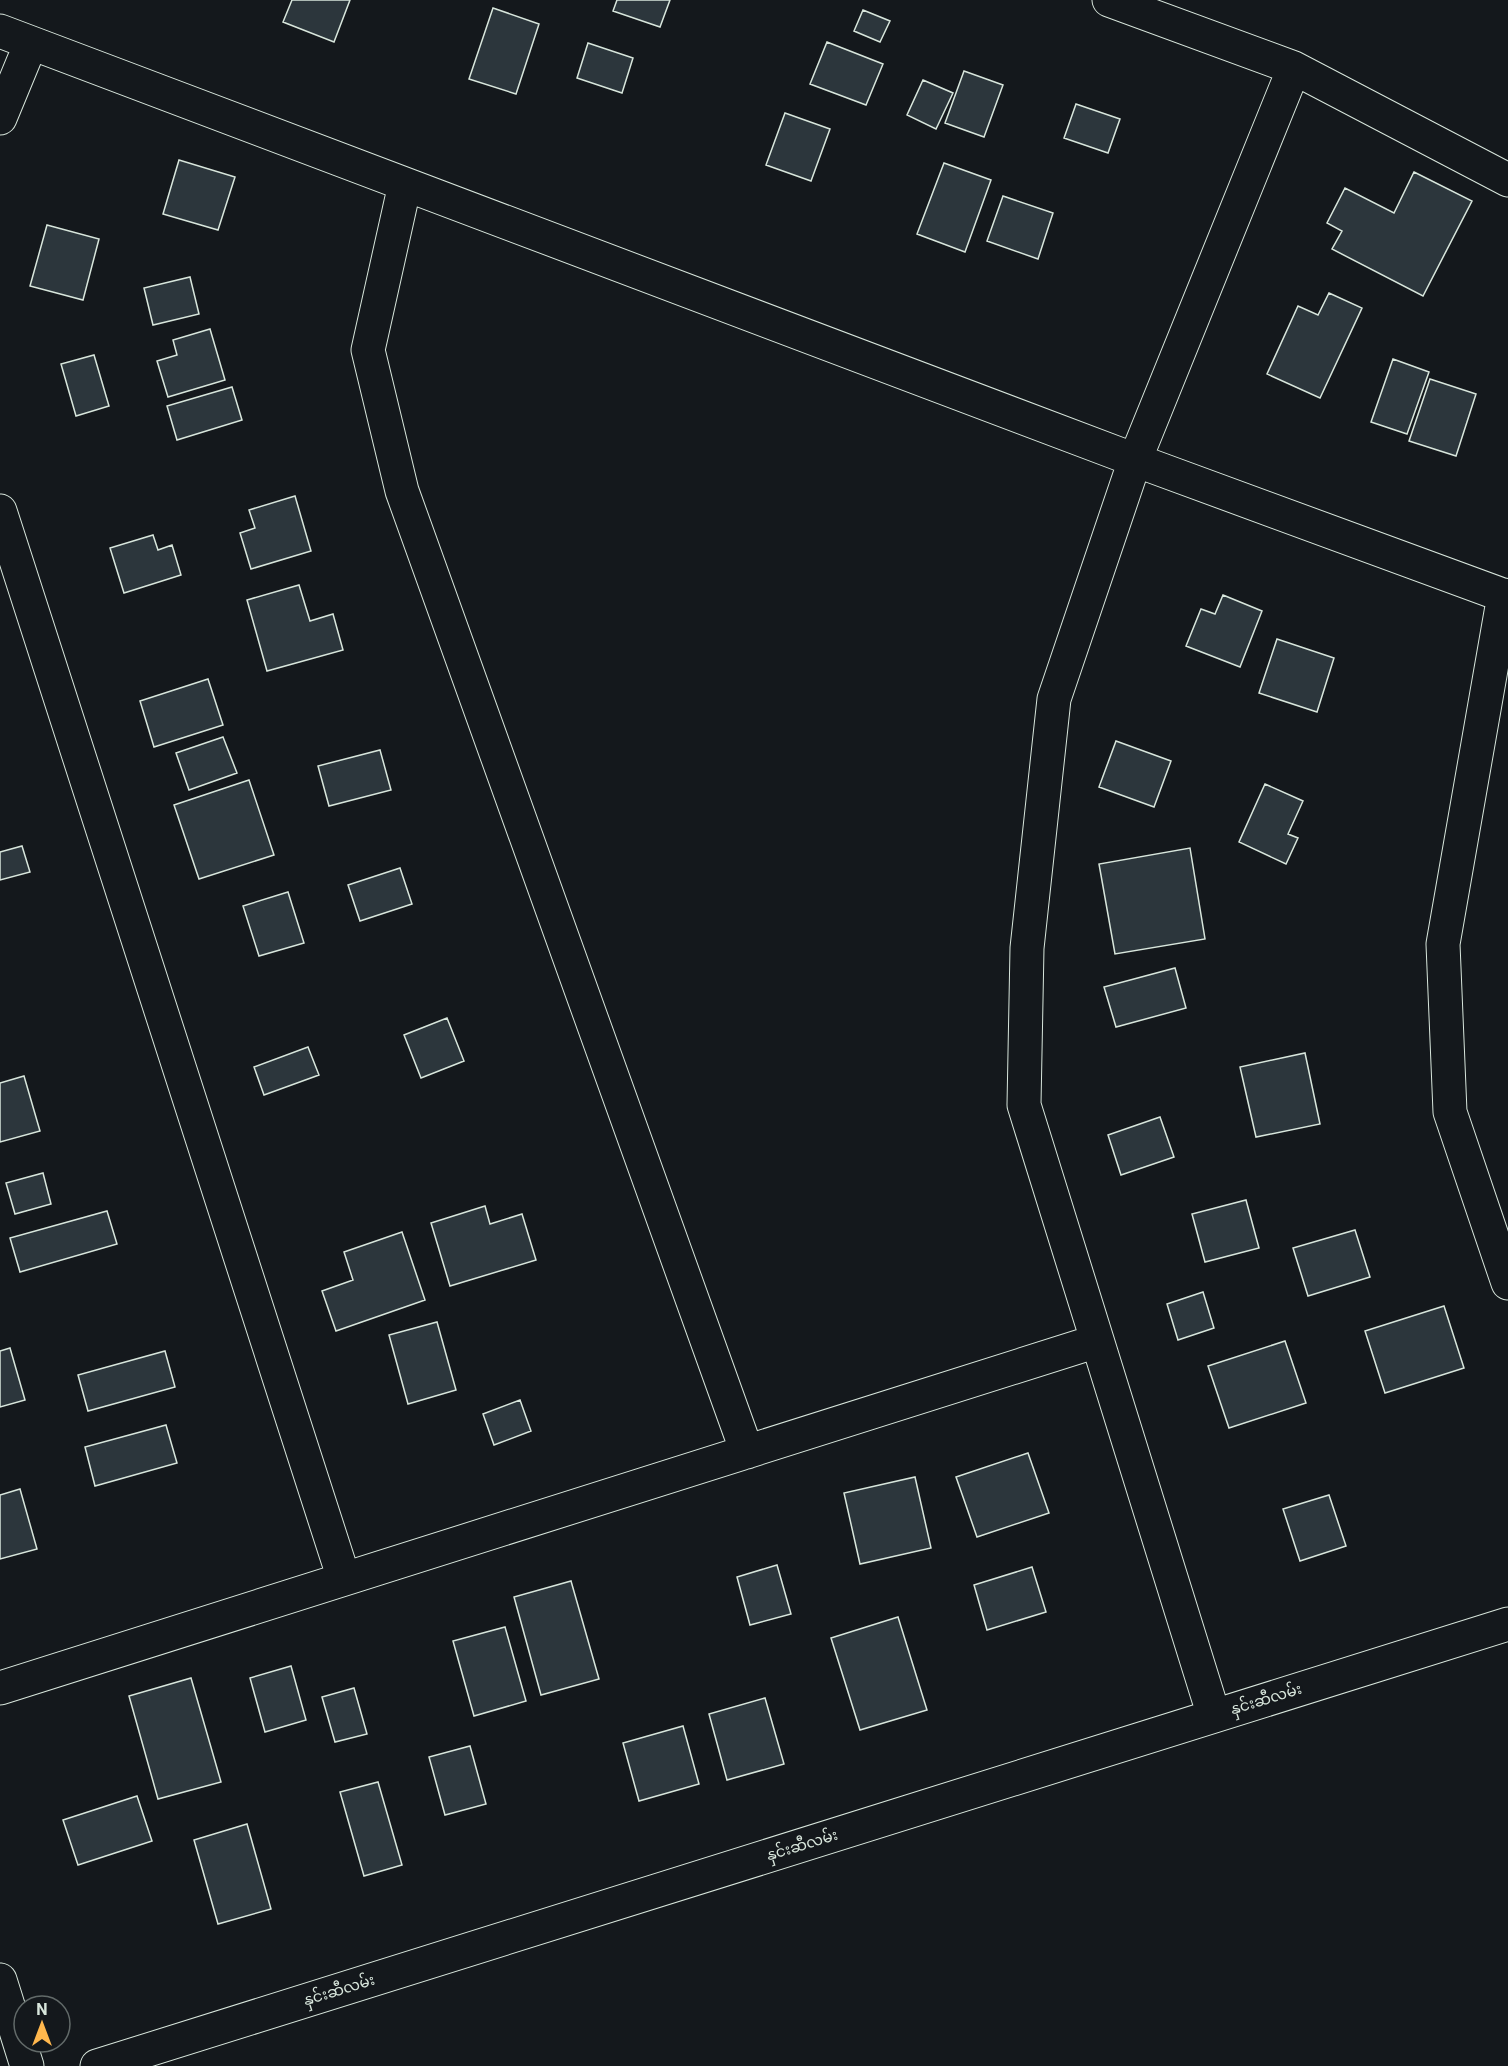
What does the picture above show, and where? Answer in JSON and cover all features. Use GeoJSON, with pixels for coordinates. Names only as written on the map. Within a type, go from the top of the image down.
{"type":"FeatureCollection","features":[{"type":"Feature","properties":{"kind":"street"},"geometry":{"type":"LineString","coordinates":[[1109,0],[1294,68],[1508,180]]}},
{"type":"Feature","properties":{"kind":"street"},"geometry":{"type":"LineString","coordinates":[[0,31],[1135,460],[1506,596],[1443,944],[1450,1112],[1508,1283]]}},
{"type":"Feature","properties":{"kind":"street"},"geometry":{"type":"LineString","coordinates":[[0,118],[31,43]]}},
{"type":"Feature","properties":{"kind":"street"},"geometry":{"type":"LineString","coordinates":[[1214,1716],[1024,1105],[1027,948],[1054,699],[1135,460],[1294,68]]}},
{"type":"Feature","properties":{"kind":"street"},"geometry":{"type":"LineString","coordinates":[[405,184],[368,350],[402,491],[747,1452]]}},
{"type":"Feature","properties":{"kind":"street"},"geometry":{"type":"LineString","coordinates":[[0,512],[344,1579]]}},
{"type":"Feature","properties":{"kind":"street"},"geometry":{"type":"LineString","coordinates":[[0,1688],[1098,1341]]}},
{"type":"Feature","properties":{"kind":"street","name":"နှင်းဆီလမ်း"},"geometry":{"type":"LineString","coordinates":[[97,2066],[1508,1624]]}},
{"type":"Feature","properties":{"kind":"street"},"geometry":{"type":"LineString","coordinates":[[0,1980],[27,2066]]}},
{"type":"Feature","properties":{"kind":"building"},"geometry":{"type":"Polygon","coordinates":[[[292,0],[350,0],[334,42],[283,22],[292,0]]]}},
{"type":"Feature","properties":{"kind":"building"},"geometry":{"type":"Polygon","coordinates":[[[617,0],[670,0],[660,27],[613,11],[617,0]]]}},
{"type":"Feature","properties":{"kind":"building"},"geometry":{"type":"Polygon","coordinates":[[[493,8],[539,24],[516,94],[469,79],[493,8]]]}},
{"type":"Feature","properties":{"kind":"building"},"geometry":{"type":"Polygon","coordinates":[[[863,10],[890,21],[880,42],[854,31],[863,10]]]}},
{"type":"Feature","properties":{"kind":"building"},"geometry":{"type":"Polygon","coordinates":[[[827,42],[883,64],[866,105],[810,84],[827,42]]]}},
{"type":"Feature","properties":{"kind":"building"},"geometry":{"type":"Polygon","coordinates":[[[588,43],[633,58],[622,93],[577,78],[588,43]]]}},
{"type":"Feature","properties":{"kind":"building"},"geometry":{"type":"Polygon","coordinates":[[[964,71],[1003,85],[984,137],[945,123],[964,71]]]}},
{"type":"Feature","properties":{"kind":"building"},"geometry":{"type":"Polygon","coordinates":[[[923,80],[953,93],[936,129],[907,115],[923,80]]]}},
{"type":"Feature","properties":{"kind":"building"},"geometry":{"type":"Polygon","coordinates":[[[1076,104],[1120,119],[1108,153],[1064,138],[1076,104]]]}},
{"type":"Feature","properties":{"kind":"building"},"geometry":{"type":"Polygon","coordinates":[[[785,113],[830,129],[811,181],[766,165],[785,113]]]}},
{"type":"Feature","properties":{"kind":"building"},"geometry":{"type":"Polygon","coordinates":[[[179,160],[235,177],[218,230],[163,214],[179,160]]]}},
{"type":"Feature","properties":{"kind":"building"},"geometry":{"type":"Polygon","coordinates":[[[944,163],[991,180],[965,252],[917,234],[944,163]]]}},
{"type":"Feature","properties":{"kind":"building"},"geometry":{"type":"Polygon","coordinates":[[[1414,172],[1472,201],[1423,296],[1332,249],[1342,231],[1327,223],[1345,188],[1394,213],[1414,172]]]}},
{"type":"Feature","properties":{"kind":"building"},"geometry":{"type":"Polygon","coordinates":[[[1003,196],[1053,213],[1038,259],[987,241],[1003,196]]]}},
{"type":"Feature","properties":{"kind":"building"},"geometry":{"type":"Polygon","coordinates":[[[47,225],[99,239],[83,300],[30,286],[47,225]]]}},
{"type":"Feature","properties":{"kind":"building"},"geometry":{"type":"Polygon","coordinates":[[[190,277],[199,314],[153,325],[144,288],[190,277]]]}},
{"type":"Feature","properties":{"kind":"building"},"geometry":{"type":"Polygon","coordinates":[[[1329,293],[1362,308],[1320,398],[1267,374],[1298,306],[1318,315],[1329,293]]]}},
{"type":"Feature","properties":{"kind":"building"},"geometry":{"type":"Polygon","coordinates":[[[210,329],[225,380],[168,397],[157,361],[177,355],[173,340],[210,329]]]}},
{"type":"Feature","properties":{"kind":"building"},"geometry":{"type":"Polygon","coordinates":[[[94,355],[109,406],[76,416],[61,364],[94,355]]]}},
{"type":"Feature","properties":{"kind":"building"},"geometry":{"type":"Polygon","coordinates":[[[1393,359],[1429,372],[1407,434],[1371,422],[1393,359]]]}},
{"type":"Feature","properties":{"kind":"building"},"geometry":{"type":"Polygon","coordinates":[[[1430,379],[1476,394],[1456,456],[1409,441],[1430,379]]]}},
{"type":"Feature","properties":{"kind":"building"},"geometry":{"type":"Polygon","coordinates":[[[232,387],[242,420],[177,440],[167,406],[232,387]]]}},
{"type":"Feature","properties":{"kind":"building"},"geometry":{"type":"Polygon","coordinates":[[[295,496],[311,551],[251,569],[240,533],[255,528],[249,510],[295,496]]]}},
{"type":"Feature","properties":{"kind":"building"},"geometry":{"type":"Polygon","coordinates":[[[153,535],[158,550],[172,545],[181,575],[124,593],[110,548],[153,535]]]}},
{"type":"Feature","properties":{"kind":"building"},"geometry":{"type":"Polygon","coordinates":[[[299,585],[310,621],[333,614],[343,650],[267,671],[247,600],[299,585]]]}},
{"type":"Feature","properties":{"kind":"building"},"geometry":{"type":"Polygon","coordinates":[[[1223,595],[1262,611],[1240,667],[1186,646],[1201,609],[1215,614],[1223,595]]]}},
{"type":"Feature","properties":{"kind":"building"},"geometry":{"type":"Polygon","coordinates":[[[1277,639],[1334,658],[1317,712],[1259,693],[1277,639]]]}},
{"type":"Feature","properties":{"kind":"building"},"geometry":{"type":"Polygon","coordinates":[[[208,679],[223,725],[154,747],[140,701],[208,679]]]}},
{"type":"Feature","properties":{"kind":"building"},"geometry":{"type":"Polygon","coordinates":[[[223,737],[237,773],[189,790],[176,753],[223,737]]]}},
{"type":"Feature","properties":{"kind":"building"},"geometry":{"type":"Polygon","coordinates":[[[1116,741],[1171,761],[1154,807],[1099,787],[1116,741]]]}},
{"type":"Feature","properties":{"kind":"building"},"geometry":{"type":"Polygon","coordinates":[[[380,750],[391,790],[329,806],[318,766],[380,750]]]}},
{"type":"Feature","properties":{"kind":"building"},"geometry":{"type":"Polygon","coordinates":[[[249,780],[274,855],[199,879],[174,805],[249,780]]]}},
{"type":"Feature","properties":{"kind":"building"},"geometry":{"type":"Polygon","coordinates":[[[1265,784],[1303,801],[1288,834],[1298,838],[1286,864],[1239,842],[1265,784]]]}},
{"type":"Feature","properties":{"kind":"building"},"geometry":{"type":"Polygon","coordinates":[[[22,846],[30,872],[0,880],[0,852],[22,846]]]}},
{"type":"Feature","properties":{"kind":"building"},"geometry":{"type":"Polygon","coordinates":[[[1190,848],[1205,939],[1115,954],[1099,864],[1190,848]]]}},
{"type":"Feature","properties":{"kind":"building"},"geometry":{"type":"Polygon","coordinates":[[[400,868],[412,904],[360,921],[348,885],[400,868]]]}},
{"type":"Feature","properties":{"kind":"building"},"geometry":{"type":"Polygon","coordinates":[[[288,892],[304,943],[259,956],[243,906],[288,892]]]}},
{"type":"Feature","properties":{"kind":"building"},"geometry":{"type":"Polygon","coordinates":[[[1175,968],[1186,1008],[1116,1027],[1104,987],[1175,968]]]}},
{"type":"Feature","properties":{"kind":"building"},"geometry":{"type":"Polygon","coordinates":[[[447,1018],[464,1061],[421,1078],[404,1035],[447,1018]]]}},
{"type":"Feature","properties":{"kind":"building"},"geometry":{"type":"Polygon","coordinates":[[[308,1047],[319,1075],[264,1095],[254,1067],[308,1047]]]}},
{"type":"Feature","properties":{"kind":"building"},"geometry":{"type":"Polygon","coordinates":[[[1305,1053],[1320,1124],[1256,1137],[1240,1067],[1305,1053]]]}},
{"type":"Feature","properties":{"kind":"building"},"geometry":{"type":"Polygon","coordinates":[[[24,1076],[40,1131],[0,1142],[0,1083],[24,1076]]]}},
{"type":"Feature","properties":{"kind":"building"},"geometry":{"type":"Polygon","coordinates":[[[1160,1117],[1174,1157],[1121,1175],[1108,1135],[1160,1117]]]}},
{"type":"Feature","properties":{"kind":"building"},"geometry":{"type":"Polygon","coordinates":[[[43,1173],[51,1204],[15,1214],[6,1183],[43,1173]]]}},
{"type":"Feature","properties":{"kind":"building"},"geometry":{"type":"Polygon","coordinates":[[[1246,1200],[1259,1248],[1205,1262],[1192,1214],[1246,1200]]]}},
{"type":"Feature","properties":{"kind":"building"},"geometry":{"type":"Polygon","coordinates":[[[485,1206],[490,1224],[522,1214],[536,1260],[450,1286],[431,1223],[485,1206]]]}},
{"type":"Feature","properties":{"kind":"building"},"geometry":{"type":"Polygon","coordinates":[[[107,1211],[117,1244],[20,1272],[10,1238],[107,1211]]]}},
{"type":"Feature","properties":{"kind":"building"},"geometry":{"type":"Polygon","coordinates":[[[1355,1230],[1370,1277],[1308,1296],[1293,1248],[1355,1230]]]}},
{"type":"Feature","properties":{"kind":"building"},"geometry":{"type":"Polygon","coordinates":[[[402,1232],[425,1300],[336,1331],[322,1291],[353,1280],[344,1252],[402,1232]]]}},
{"type":"Feature","properties":{"kind":"building"},"geometry":{"type":"Polygon","coordinates":[[[1203,1292],[1214,1328],[1178,1340],[1167,1304],[1203,1292]]]}},
{"type":"Feature","properties":{"kind":"building"},"geometry":{"type":"Polygon","coordinates":[[[1444,1306],[1464,1368],[1385,1393],[1365,1331],[1444,1306]]]}},
{"type":"Feature","properties":{"kind":"building"},"geometry":{"type":"Polygon","coordinates":[[[437,1322],[456,1390],[408,1404],[389,1335],[437,1322]]]}},
{"type":"Feature","properties":{"kind":"building"},"geometry":{"type":"Polygon","coordinates":[[[1285,1341],[1306,1403],[1229,1428],[1208,1366],[1285,1341]]]}},
{"type":"Feature","properties":{"kind":"building"},"geometry":{"type":"Polygon","coordinates":[[[10,1348],[25,1400],[0,1407],[0,1351],[10,1348]]]}},
{"type":"Feature","properties":{"kind":"building"},"geometry":{"type":"Polygon","coordinates":[[[165,1351],[175,1387],[88,1411],[78,1375],[165,1351]]]}},
{"type":"Feature","properties":{"kind":"building"},"geometry":{"type":"Polygon","coordinates":[[[520,1400],[531,1431],[494,1445],[483,1414],[520,1400]]]}},
{"type":"Feature","properties":{"kind":"building"},"geometry":{"type":"Polygon","coordinates":[[[166,1425],[177,1463],[95,1486],[85,1447],[166,1425]]]}},
{"type":"Feature","properties":{"kind":"building"},"geometry":{"type":"Polygon","coordinates":[[[1028,1453],[1049,1513],[977,1537],[956,1477],[1028,1453]]]}},
{"type":"Feature","properties":{"kind":"building"},"geometry":{"type":"Polygon","coordinates":[[[915,1477],[931,1548],[860,1564],[844,1493],[915,1477]]]}},
{"type":"Feature","properties":{"kind":"building"},"geometry":{"type":"Polygon","coordinates":[[[20,1489],[37,1549],[0,1559],[0,1495],[20,1489]]]}},
{"type":"Feature","properties":{"kind":"building"},"geometry":{"type":"Polygon","coordinates":[[[1329,1495],[1346,1546],[1300,1561],[1283,1509],[1329,1495]]]}},
{"type":"Feature","properties":{"kind":"building"},"geometry":{"type":"Polygon","coordinates":[[[777,1565],[791,1614],[750,1625],[737,1577],[777,1565]]]}},
{"type":"Feature","properties":{"kind":"building"},"geometry":{"type":"Polygon","coordinates":[[[1032,1567],[1046,1612],[987,1630],[974,1585],[1032,1567]]]}},
{"type":"Feature","properties":{"kind":"building"},"geometry":{"type":"Polygon","coordinates":[[[571,1581],[599,1679],[541,1695],[514,1597],[571,1581]]]}},
{"type":"Feature","properties":{"kind":"building"},"geometry":{"type":"Polygon","coordinates":[[[898,1617],[927,1710],[860,1730],[831,1638],[898,1617]]]}},
{"type":"Feature","properties":{"kind":"building"},"geometry":{"type":"Polygon","coordinates":[[[505,1627],[526,1701],[474,1716],[453,1641],[505,1627]]]}},
{"type":"Feature","properties":{"kind":"building"},"geometry":{"type":"Polygon","coordinates":[[[291,1666],[306,1720],[265,1732],[250,1678],[291,1666]]]}},
{"type":"Feature","properties":{"kind":"building"},"geometry":{"type":"Polygon","coordinates":[[[191,1678],[221,1782],[158,1799],[129,1696],[191,1678]]]}},
{"type":"Feature","properties":{"kind":"building"},"geometry":{"type":"Polygon","coordinates":[[[354,1688],[367,1734],[335,1742],[322,1697],[354,1688]]]}},
{"type":"Feature","properties":{"kind":"building"},"geometry":{"type":"Polygon","coordinates":[[[765,1698],[784,1764],[727,1780],[709,1714],[765,1698]]]}},
{"type":"Feature","properties":{"kind":"building"},"geometry":{"type":"Polygon","coordinates":[[[683,1726],[699,1784],[639,1801],[623,1743],[683,1726]]]}},
{"type":"Feature","properties":{"kind":"building"},"geometry":{"type":"Polygon","coordinates":[[[470,1746],[486,1804],[445,1815],[429,1757],[470,1746]]]}},
{"type":"Feature","properties":{"kind":"building"},"geometry":{"type":"Polygon","coordinates":[[[378,1782],[402,1865],[364,1876],[340,1792],[378,1782]]]}},
{"type":"Feature","properties":{"kind":"building"},"geometry":{"type":"Polygon","coordinates":[[[137,1796],[152,1841],[78,1865],[63,1820],[137,1796]]]}},
{"type":"Feature","properties":{"kind":"building"},"geometry":{"type":"Polygon","coordinates":[[[247,1824],[271,1909],[218,1924],[194,1840],[247,1824]]]}}]}
